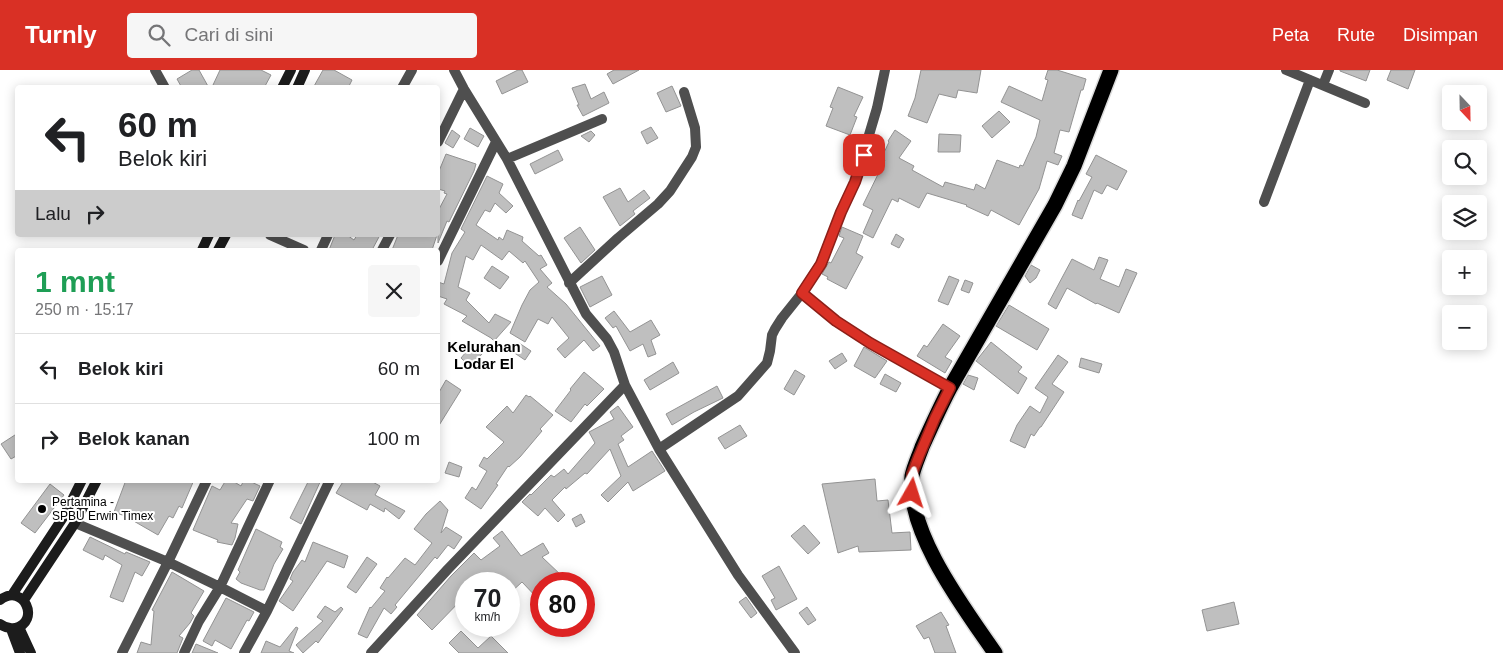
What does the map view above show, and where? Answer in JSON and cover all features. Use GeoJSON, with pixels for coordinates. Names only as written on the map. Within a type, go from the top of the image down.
{"type":"FeatureCollection","features":[{"type":"Feature","properties":{"kind":"highway"},"geometry":{"type":"LineString","coordinates":[[995,653],[961,604],[937,563],[916,513],[912,493],[912,474],[935,418],[950,388],[1055,205],[1074,166],[1112,70]]}},
{"type":"Feature","properties":{"kind":"main road"},"geometry":{"type":"LineString","coordinates":[[284,85],[291,70]]}},
{"type":"Feature","properties":{"kind":"main road"},"geometry":{"type":"LineString","coordinates":[[298,85],[305,70]]}},
{"type":"Feature","properties":{"kind":"main road"},"geometry":{"type":"LineString","coordinates":[[4,596],[64,516],[80,483]]}},
{"type":"Feature","properties":{"kind":"main road"},"geometry":{"type":"LineString","coordinates":[[24,600],[75,523],[95,483]]}},
{"type":"Feature","properties":{"kind":"main road"},"geometry":{"type":"LineString","coordinates":[[4,596],[18,597],[24,600],[28,612],[24,623],[7,628]]}},
{"type":"Feature","properties":{"kind":"main road"},"geometry":{"type":"LineString","coordinates":[[7,628],[20,653]]}},
{"type":"Feature","properties":{"kind":"main road"},"geometry":{"type":"LineString","coordinates":[[7,628],[31,653]]}},
{"type":"Feature","properties":{"kind":"street"},"geometry":{"type":"LineString","coordinates":[[156,70],[164,85]]}},
{"type":"Feature","properties":{"kind":"street"},"geometry":{"type":"LineString","coordinates":[[404,85],[412,70]]}},
{"type":"Feature","properties":{"kind":"street"},"geometry":{"type":"LineString","coordinates":[[454,70],[506,159],[586,314],[607,339],[614,352],[625,385],[659,449],[738,575],[795,653]]}},
{"type":"Feature","properties":{"kind":"street"},"geometry":{"type":"LineString","coordinates":[[659,449],[738,396],[767,363],[775,329],[821,264],[855,182],[877,108],[885,70]]}},
{"type":"Feature","properties":{"kind":"street"},"geometry":{"type":"LineString","coordinates":[[1286,70],[1365,103]]}},
{"type":"Feature","properties":{"kind":"street"},"geometry":{"type":"LineString","coordinates":[[1323,85],[1329,70]]}},
{"type":"Feature","properties":{"kind":"street"},"geometry":{"type":"LineString","coordinates":[[1264,202],[1310,80]]}},
{"type":"Feature","properties":{"kind":"street"},"geometry":{"type":"LineString","coordinates":[[440,138],[464,89]]}},
{"type":"Feature","properties":{"kind":"street"},"geometry":{"type":"LineString","coordinates":[[569,283],[658,204],[670,191],[692,157],[696,147],[695,128],[684,92]]}},
{"type":"Feature","properties":{"kind":"street"},"geometry":{"type":"LineString","coordinates":[[506,159],[602,119]]}},
{"type":"Feature","properties":{"kind":"street"},"geometry":{"type":"LineString","coordinates":[[440,257],[496,142]]}},
{"type":"Feature","properties":{"kind":"street"},"geometry":{"type":"LineString","coordinates":[[275,237],[299,248]]}},
{"type":"Feature","properties":{"kind":"street"},"geometry":{"type":"LineString","coordinates":[[802,293],[843,326],[950,388]]}},
{"type":"Feature","properties":{"kind":"street"},"geometry":{"type":"LineString","coordinates":[[371,653],[448,569],[625,385]]}},
{"type":"Feature","properties":{"kind":"street"},"geometry":{"type":"LineString","coordinates":[[122,653],[206,483]]}},
{"type":"Feature","properties":{"kind":"street"},"geometry":{"type":"LineString","coordinates":[[184,653],[199,621],[220,587],[269,483]]}},
{"type":"Feature","properties":{"kind":"street"},"geometry":{"type":"LineString","coordinates":[[244,653],[267,611],[329,483]]}},
{"type":"Feature","properties":{"kind":"street"},"geometry":{"type":"LineString","coordinates":[[75,523],[168,562],[267,611]]}},
{"type":"Feature","properties":{"kind":"building"},"geometry":{"type":"Polygon","coordinates":[[[192,70],[199,70],[207,85],[180,85],[177,79],[192,70]]]}},
{"type":"Feature","properties":{"kind":"building"},"geometry":{"type":"Polygon","coordinates":[[[220,70],[261,70],[271,75],[266,85],[213,85],[220,70]]]}},
{"type":"Feature","properties":{"kind":"building"},"geometry":{"type":"Polygon","coordinates":[[[323,70],[334,70],[352,80],[350,85],[315,85],[323,70]]]}},
{"type":"Feature","properties":{"kind":"building"},"geometry":{"type":"Polygon","coordinates":[[[518,70],[522,70],[528,82],[502,94],[496,81],[518,70]]]}},
{"type":"Feature","properties":{"kind":"building"},"geometry":{"type":"Polygon","coordinates":[[[614,70],[639,70],[613,84],[607,74],[614,70]]]}},
{"type":"Feature","properties":{"kind":"building"},"geometry":{"type":"Polygon","coordinates":[[[921,70],[981,70],[977,93],[958,90],[956,98],[939,94],[927,123],[908,116],[915,98],[921,70]]]}},
{"type":"Feature","properties":{"kind":"building"},"geometry":{"type":"Polygon","coordinates":[[[1048,70],[1057,70],[1086,79],[1069,132],[1060,130],[1054,153],[1062,156],[1058,165],[1047,161],[1039,189],[1019,225],[991,210],[988,216],[967,205],[927,193],[919,208],[899,198],[898,202],[892,199],[873,238],[863,233],[873,210],[863,205],[885,160],[881,159],[888,141],[895,130],[911,141],[899,158],[914,166],[912,170],[943,187],[945,182],[974,190],[976,184],[985,189],[997,160],[1019,168],[1020,165],[1023,166],[1036,137],[1040,120],[1001,102],[1009,86],[1042,101],[1048,80],[1045,79],[1048,70]]]}},
{"type":"Feature","properties":{"kind":"building"},"geometry":{"type":"Polygon","coordinates":[[[1340,70],[1370,70],[1366,81],[1340,70]]]}},
{"type":"Feature","properties":{"kind":"building"},"geometry":{"type":"Polygon","coordinates":[[[1391,70],[1415,70],[1408,89],[1387,80],[1391,70]]]}},
{"type":"Feature","properties":{"kind":"building"},"geometry":{"type":"Polygon","coordinates":[[[585,84],[591,99],[604,92],[609,103],[583,116],[577,105],[579,105],[572,88],[585,84]]]}},
{"type":"Feature","properties":{"kind":"building"},"geometry":{"type":"Polygon","coordinates":[[[672,86],[681,106],[666,112],[657,93],[672,86]]]}},
{"type":"Feature","properties":{"kind":"building"},"geometry":{"type":"Polygon","coordinates":[[[838,87],[863,97],[854,116],[857,117],[850,135],[826,126],[833,108],[830,107],[838,87]]]}},
{"type":"Feature","properties":{"kind":"building"},"geometry":{"type":"Polygon","coordinates":[[[999,111],[1010,122],[992,138],[982,126],[999,111]]]}},
{"type":"Feature","properties":{"kind":"building"},"geometry":{"type":"Polygon","coordinates":[[[651,127],[658,138],[647,144],[641,132],[651,127]]]}},
{"type":"Feature","properties":{"kind":"building"},"geometry":{"type":"Polygon","coordinates":[[[470,128],[484,136],[478,147],[464,139],[470,128]]]}},
{"type":"Feature","properties":{"kind":"building"},"geometry":{"type":"Polygon","coordinates":[[[452,130],[460,136],[453,148],[445,143],[452,130]]]}},
{"type":"Feature","properties":{"kind":"building"},"geometry":{"type":"Polygon","coordinates":[[[591,131],[595,135],[589,142],[581,136],[591,131]]]}},
{"type":"Feature","properties":{"kind":"building"},"geometry":{"type":"Polygon","coordinates":[[[939,134],[961,135],[960,152],[938,152],[939,134]]]}},
{"type":"Feature","properties":{"kind":"building"},"geometry":{"type":"Polygon","coordinates":[[[558,150],[563,160],[535,174],[530,164],[558,150]]]}},
{"type":"Feature","properties":{"kind":"building"},"geometry":{"type":"Polygon","coordinates":[[[446,154],[476,164],[438,243],[438,237],[440,237],[440,207],[447,194],[440,190],[440,169],[446,154]]]}},
{"type":"Feature","properties":{"kind":"building"},"geometry":{"type":"Polygon","coordinates":[[[1096,155],[1127,171],[1117,190],[1107,185],[1102,194],[1094,190],[1082,219],[1072,215],[1078,200],[1092,177],[1086,174],[1096,155]]]}},
{"type":"Feature","properties":{"kind":"building"},"geometry":{"type":"Polygon","coordinates":[[[487,176],[503,184],[499,193],[513,206],[506,213],[495,203],[490,212],[485,210],[476,225],[498,240],[499,237],[503,240],[507,230],[523,237],[522,241],[539,256],[541,255],[547,265],[540,269],[552,283],[547,287],[566,304],[600,346],[593,351],[584,340],[565,358],[557,349],[569,338],[552,317],[548,324],[538,319],[525,342],[510,333],[530,290],[539,282],[525,261],[523,263],[509,251],[502,260],[481,245],[473,260],[466,256],[458,287],[470,293],[466,300],[489,323],[495,314],[511,322],[494,341],[462,321],[467,316],[444,304],[447,299],[440,297],[440,283],[444,284],[452,253],[465,232],[461,229],[487,176]]]}},
{"type":"Feature","properties":{"kind":"building"},"geometry":{"type":"Polygon","coordinates":[[[620,188],[628,202],[644,190],[650,198],[633,211],[635,214],[620,226],[603,197],[620,188]]]}},
{"type":"Feature","properties":{"kind":"building"},"geometry":{"type":"Polygon","coordinates":[[[580,227],[595,250],[581,263],[564,238],[580,227]]]}},
{"type":"Feature","properties":{"kind":"building"},"geometry":{"type":"Polygon","coordinates":[[[842,227],[863,236],[856,253],[863,257],[846,289],[827,279],[828,277],[822,274],[829,262],[831,263],[844,238],[839,236],[842,227]]]}},
{"type":"Feature","properties":{"kind":"building"},"geometry":{"type":"Polygon","coordinates":[[[896,234],[904,239],[899,248],[891,244],[896,234]]]}},
{"type":"Feature","properties":{"kind":"building"},"geometry":{"type":"Polygon","coordinates":[[[334,237],[350,237],[354,240],[356,237],[379,237],[373,248],[330,248],[334,237]]]}},
{"type":"Feature","properties":{"kind":"building"},"geometry":{"type":"Polygon","coordinates":[[[397,237],[436,237],[433,248],[393,248],[397,237]]]}},
{"type":"Feature","properties":{"kind":"building"},"geometry":{"type":"Polygon","coordinates":[[[1099,257],[1108,260],[1100,279],[1119,287],[1126,269],[1137,273],[1119,313],[1096,304],[1067,288],[1056,309],[1048,304],[1072,259],[1094,270],[1099,257]]]}},
{"type":"Feature","properties":{"kind":"building"},"geometry":{"type":"Polygon","coordinates":[[[1031,265],[1040,270],[1036,278],[1030,283],[1025,276],[1031,265]]]}},
{"type":"Feature","properties":{"kind":"building"},"geometry":{"type":"Polygon","coordinates":[[[492,266],[509,277],[500,289],[484,278],[492,266]]]}},
{"type":"Feature","properties":{"kind":"building"},"geometry":{"type":"Polygon","coordinates":[[[602,276],[612,295],[590,307],[580,287],[602,276]]]}},
{"type":"Feature","properties":{"kind":"building"},"geometry":{"type":"Polygon","coordinates":[[[949,276],[959,280],[948,305],[938,301],[949,276]]]}},
{"type":"Feature","properties":{"kind":"building"},"geometry":{"type":"Polygon","coordinates":[[[965,280],[973,283],[969,293],[961,290],[965,280]]]}},
{"type":"Feature","properties":{"kind":"building"},"geometry":{"type":"Polygon","coordinates":[[[1009,305],[1049,329],[1037,350],[996,326],[1009,305]]]}},
{"type":"Feature","properties":{"kind":"building"},"geometry":{"type":"Polygon","coordinates":[[[614,311],[630,332],[651,320],[660,335],[651,340],[656,354],[648,357],[643,344],[630,351],[616,326],[613,328],[605,318],[614,311]]]}},
{"type":"Feature","properties":{"kind":"building"},"geometry":{"type":"Polygon","coordinates":[[[943,324],[960,336],[945,357],[952,361],[945,373],[917,356],[924,345],[927,347],[943,324]]]}},
{"type":"Feature","properties":{"kind":"building"},"geometry":{"type":"Polygon","coordinates":[[[991,342],[1022,367],[1018,372],[1027,378],[1018,394],[976,361],[991,342]]]}},
{"type":"Feature","properties":{"kind":"building"},"geometry":{"type":"Polygon","coordinates":[[[519,343],[531,351],[525,360],[513,352],[519,343]]]}},
{"type":"Feature","properties":{"kind":"building"},"geometry":{"type":"Polygon","coordinates":[[[472,345],[482,354],[470,367],[461,358],[472,345]]]}},
{"type":"Feature","properties":{"kind":"building"},"geometry":{"type":"Polygon","coordinates":[[[864,347],[887,361],[875,378],[854,366],[864,347]]]}},
{"type":"Feature","properties":{"kind":"building"},"geometry":{"type":"Polygon","coordinates":[[[842,353],[847,361],[835,369],[829,361],[842,353]]]}},
{"type":"Feature","properties":{"kind":"building"},"geometry":{"type":"Polygon","coordinates":[[[1058,355],[1068,362],[1052,384],[1064,392],[1034,436],[1031,434],[1025,448],[1010,441],[1017,425],[1030,406],[1040,413],[1048,397],[1035,388],[1058,355]]]}},
{"type":"Feature","properties":{"kind":"building"},"geometry":{"type":"Polygon","coordinates":[[[1081,358],[1102,364],[1099,373],[1079,367],[1081,358]]]}},
{"type":"Feature","properties":{"kind":"building"},"geometry":{"type":"Polygon","coordinates":[[[673,362],[679,373],[650,390],[644,380],[673,362]]]}},
{"type":"Feature","properties":{"kind":"building"},"geometry":{"type":"Polygon","coordinates":[[[795,370],[805,376],[794,395],[784,389],[795,370]]]}},
{"type":"Feature","properties":{"kind":"building"},"geometry":{"type":"Polygon","coordinates":[[[584,372],[604,389],[587,406],[585,404],[571,422],[555,411],[584,372]]]}},
{"type":"Feature","properties":{"kind":"building"},"geometry":{"type":"Polygon","coordinates":[[[885,374],[901,383],[896,392],[880,384],[885,374]]]}},
{"type":"Feature","properties":{"kind":"building"},"geometry":{"type":"Polygon","coordinates":[[[968,375],[978,378],[974,390],[963,384],[968,375]]]}},
{"type":"Feature","properties":{"kind":"building"},"geometry":{"type":"Polygon","coordinates":[[[446,380],[461,390],[440,424],[440,390],[446,380]]]}},
{"type":"Feature","properties":{"kind":"building"},"geometry":{"type":"Polygon","coordinates":[[[717,386],[723,398],[672,425],[666,414],[717,386]]]}},
{"type":"Feature","properties":{"kind":"building"},"geometry":{"type":"Polygon","coordinates":[[[526,395],[530,396],[553,415],[540,429],[542,431],[520,457],[508,466],[496,484],[498,485],[481,509],[465,498],[472,487],[476,490],[487,471],[479,466],[484,457],[487,459],[504,442],[486,427],[507,406],[513,413],[526,395]]]}},
{"type":"Feature","properties":{"kind":"building"},"geometry":{"type":"Polygon","coordinates":[[[618,406],[633,427],[621,436],[624,440],[618,444],[628,467],[652,451],[665,471],[633,491],[628,482],[608,502],[601,495],[621,476],[610,449],[587,474],[585,473],[566,489],[565,487],[552,500],[565,515],[558,522],[545,508],[538,516],[522,502],[551,475],[554,477],[564,469],[568,474],[595,443],[589,432],[614,419],[610,412],[618,406]]]}},
{"type":"Feature","properties":{"kind":"building"},"geometry":{"type":"Polygon","coordinates":[[[740,425],[747,436],[725,449],[718,438],[740,425]]]}},
{"type":"Feature","properties":{"kind":"building"},"geometry":{"type":"Polygon","coordinates":[[[15,435],[15,457],[11,459],[1,444],[15,435]]]}},
{"type":"Feature","properties":{"kind":"building"},"geometry":{"type":"Polygon","coordinates":[[[449,462],[462,467],[459,477],[445,473],[449,462]]]}},
{"type":"Feature","properties":{"kind":"building"},"geometry":{"type":"Polygon","coordinates":[[[875,479],[877,501],[888,500],[892,533],[910,532],[911,550],[859,552],[858,546],[838,553],[822,484],[875,479]]]}},
{"type":"Feature","properties":{"kind":"building"},"geometry":{"type":"Polygon","coordinates":[[[125,483],[193,483],[182,508],[179,506],[173,518],[169,516],[158,535],[125,516],[114,512],[125,483]]]}},
{"type":"Feature","properties":{"kind":"building"},"geometry":{"type":"Polygon","coordinates":[[[224,483],[236,483],[241,486],[242,483],[254,483],[260,486],[253,501],[247,499],[231,523],[238,524],[232,545],[217,542],[218,540],[193,530],[212,486],[220,490],[224,483]]]}},
{"type":"Feature","properties":{"kind":"building"},"geometry":{"type":"Polygon","coordinates":[[[308,483],[320,483],[301,524],[290,518],[308,483]]]}},
{"type":"Feature","properties":{"kind":"building"},"geometry":{"type":"Polygon","coordinates":[[[342,483],[374,483],[380,486],[375,495],[405,511],[399,519],[385,508],[384,512],[370,504],[367,510],[336,493],[342,483]]]}},
{"type":"Feature","properties":{"kind":"building","name":"Pertamina - SPBU Erwin Timex"},"geometry":{"type":"Polygon","coordinates":[[[50,484],[64,495],[35,533],[21,523],[50,484]]]}},
{"type":"Feature","properties":{"kind":"building"},"geometry":{"type":"Polygon","coordinates":[[[440,501],[448,510],[441,533],[446,527],[462,537],[454,549],[448,545],[437,559],[435,557],[395,605],[397,607],[391,614],[384,608],[367,638],[358,634],[370,607],[385,591],[380,588],[387,577],[405,558],[415,565],[432,543],[414,529],[440,501]]]}},
{"type":"Feature","properties":{"kind":"building"},"geometry":{"type":"Polygon","coordinates":[[[581,514],[585,522],[576,527],[572,519],[581,514]]]}},
{"type":"Feature","properties":{"kind":"building"},"geometry":{"type":"Polygon","coordinates":[[[804,525],[820,543],[808,554],[791,536],[804,525]]]}},
{"type":"Feature","properties":{"kind":"building"},"geometry":{"type":"Polygon","coordinates":[[[256,529],[282,542],[280,547],[283,549],[274,564],[264,590],[241,583],[236,579],[256,529]]]}},
{"type":"Feature","properties":{"kind":"building"},"geometry":{"type":"Polygon","coordinates":[[[502,531],[521,556],[543,543],[549,553],[542,557],[558,572],[530,572],[530,590],[522,582],[520,584],[520,572],[455,572],[474,553],[481,560],[500,546],[493,538],[502,531]]]}},
{"type":"Feature","properties":{"kind":"building"},"geometry":{"type":"Polygon","coordinates":[[[90,537],[125,554],[126,552],[150,562],[142,576],[135,572],[123,602],[110,597],[122,565],[105,555],[103,560],[83,550],[90,537]]]}},
{"type":"Feature","properties":{"kind":"building"},"geometry":{"type":"Polygon","coordinates":[[[313,542],[348,556],[344,568],[327,561],[293,611],[279,601],[293,581],[290,579],[293,572],[302,560],[305,562],[313,542]]]}},
{"type":"Feature","properties":{"kind":"building"},"geometry":{"type":"Polygon","coordinates":[[[367,557],[377,564],[356,593],[347,587],[367,557]]]}},
{"type":"Feature","properties":{"kind":"building"},"geometry":{"type":"Polygon","coordinates":[[[779,566],[797,599],[776,610],[771,600],[775,598],[762,576],[779,566]]]}},
{"type":"Feature","properties":{"kind":"building"},"geometry":{"type":"Polygon","coordinates":[[[172,572],[204,591],[191,613],[194,616],[179,636],[183,638],[177,653],[137,653],[141,642],[151,645],[154,611],[152,610],[172,572]]]}},
{"type":"Feature","properties":{"kind":"building"},"geometry":{"type":"Polygon","coordinates":[[[455,572],[455,606],[432,630],[417,615],[455,572]]]}},
{"type":"Feature","properties":{"kind":"building"},"geometry":{"type":"Polygon","coordinates":[[[746,597],[757,613],[751,618],[739,602],[746,597]]]}},
{"type":"Feature","properties":{"kind":"building"},"geometry":{"type":"Polygon","coordinates":[[[226,598],[254,612],[249,621],[247,620],[231,649],[215,640],[212,646],[203,641],[226,598]]]}},
{"type":"Feature","properties":{"kind":"building"},"geometry":{"type":"Polygon","coordinates":[[[1234,602],[1239,624],[1207,631],[1202,610],[1234,602]]]}},
{"type":"Feature","properties":{"kind":"building"},"geometry":{"type":"Polygon","coordinates":[[[325,606],[335,612],[341,607],[343,609],[318,643],[316,641],[303,653],[296,645],[323,621],[317,617],[325,606]]]}},
{"type":"Feature","properties":{"kind":"building"},"geometry":{"type":"Polygon","coordinates":[[[807,607],[816,620],[808,625],[799,613],[807,607]]]}},
{"type":"Feature","properties":{"kind":"building"},"geometry":{"type":"Polygon","coordinates":[[[941,612],[949,625],[946,626],[956,653],[935,653],[929,637],[924,639],[916,626],[941,612]]]}},
{"type":"Feature","properties":{"kind":"building"},"geometry":{"type":"Polygon","coordinates":[[[296,627],[298,628],[289,651],[294,653],[261,653],[266,641],[280,647],[296,627]]]}},
{"type":"Feature","properties":{"kind":"building"},"geometry":{"type":"Polygon","coordinates":[[[455,637],[467,637],[478,648],[492,637],[508,653],[459,653],[449,643],[455,637]]]}},
{"type":"Feature","properties":{"kind":"building"},"geometry":{"type":"Polygon","coordinates":[[[196,644],[218,653],[192,653],[196,644]]]}},
{"type":"Feature","properties":{"kind":"place","name":"Pertamina - SPBU Erwin Timex"},"geometry":{"type":"Point","coordinates":[42,509]}},
{"type":"Feature","properties":{"kind":"district","name":"Kelurahan Lodar El"},"geometry":{"type":"Point","coordinates":[484,356]}},
{"type":"Feature","properties":{"kind":"route"},"geometry":{"type":"LineString","coordinates":[[864,155],[855,182],[821,264],[802,293],[836,321],[870,343],[950,388],[935,418],[912,474],[912,493]]}}]}
